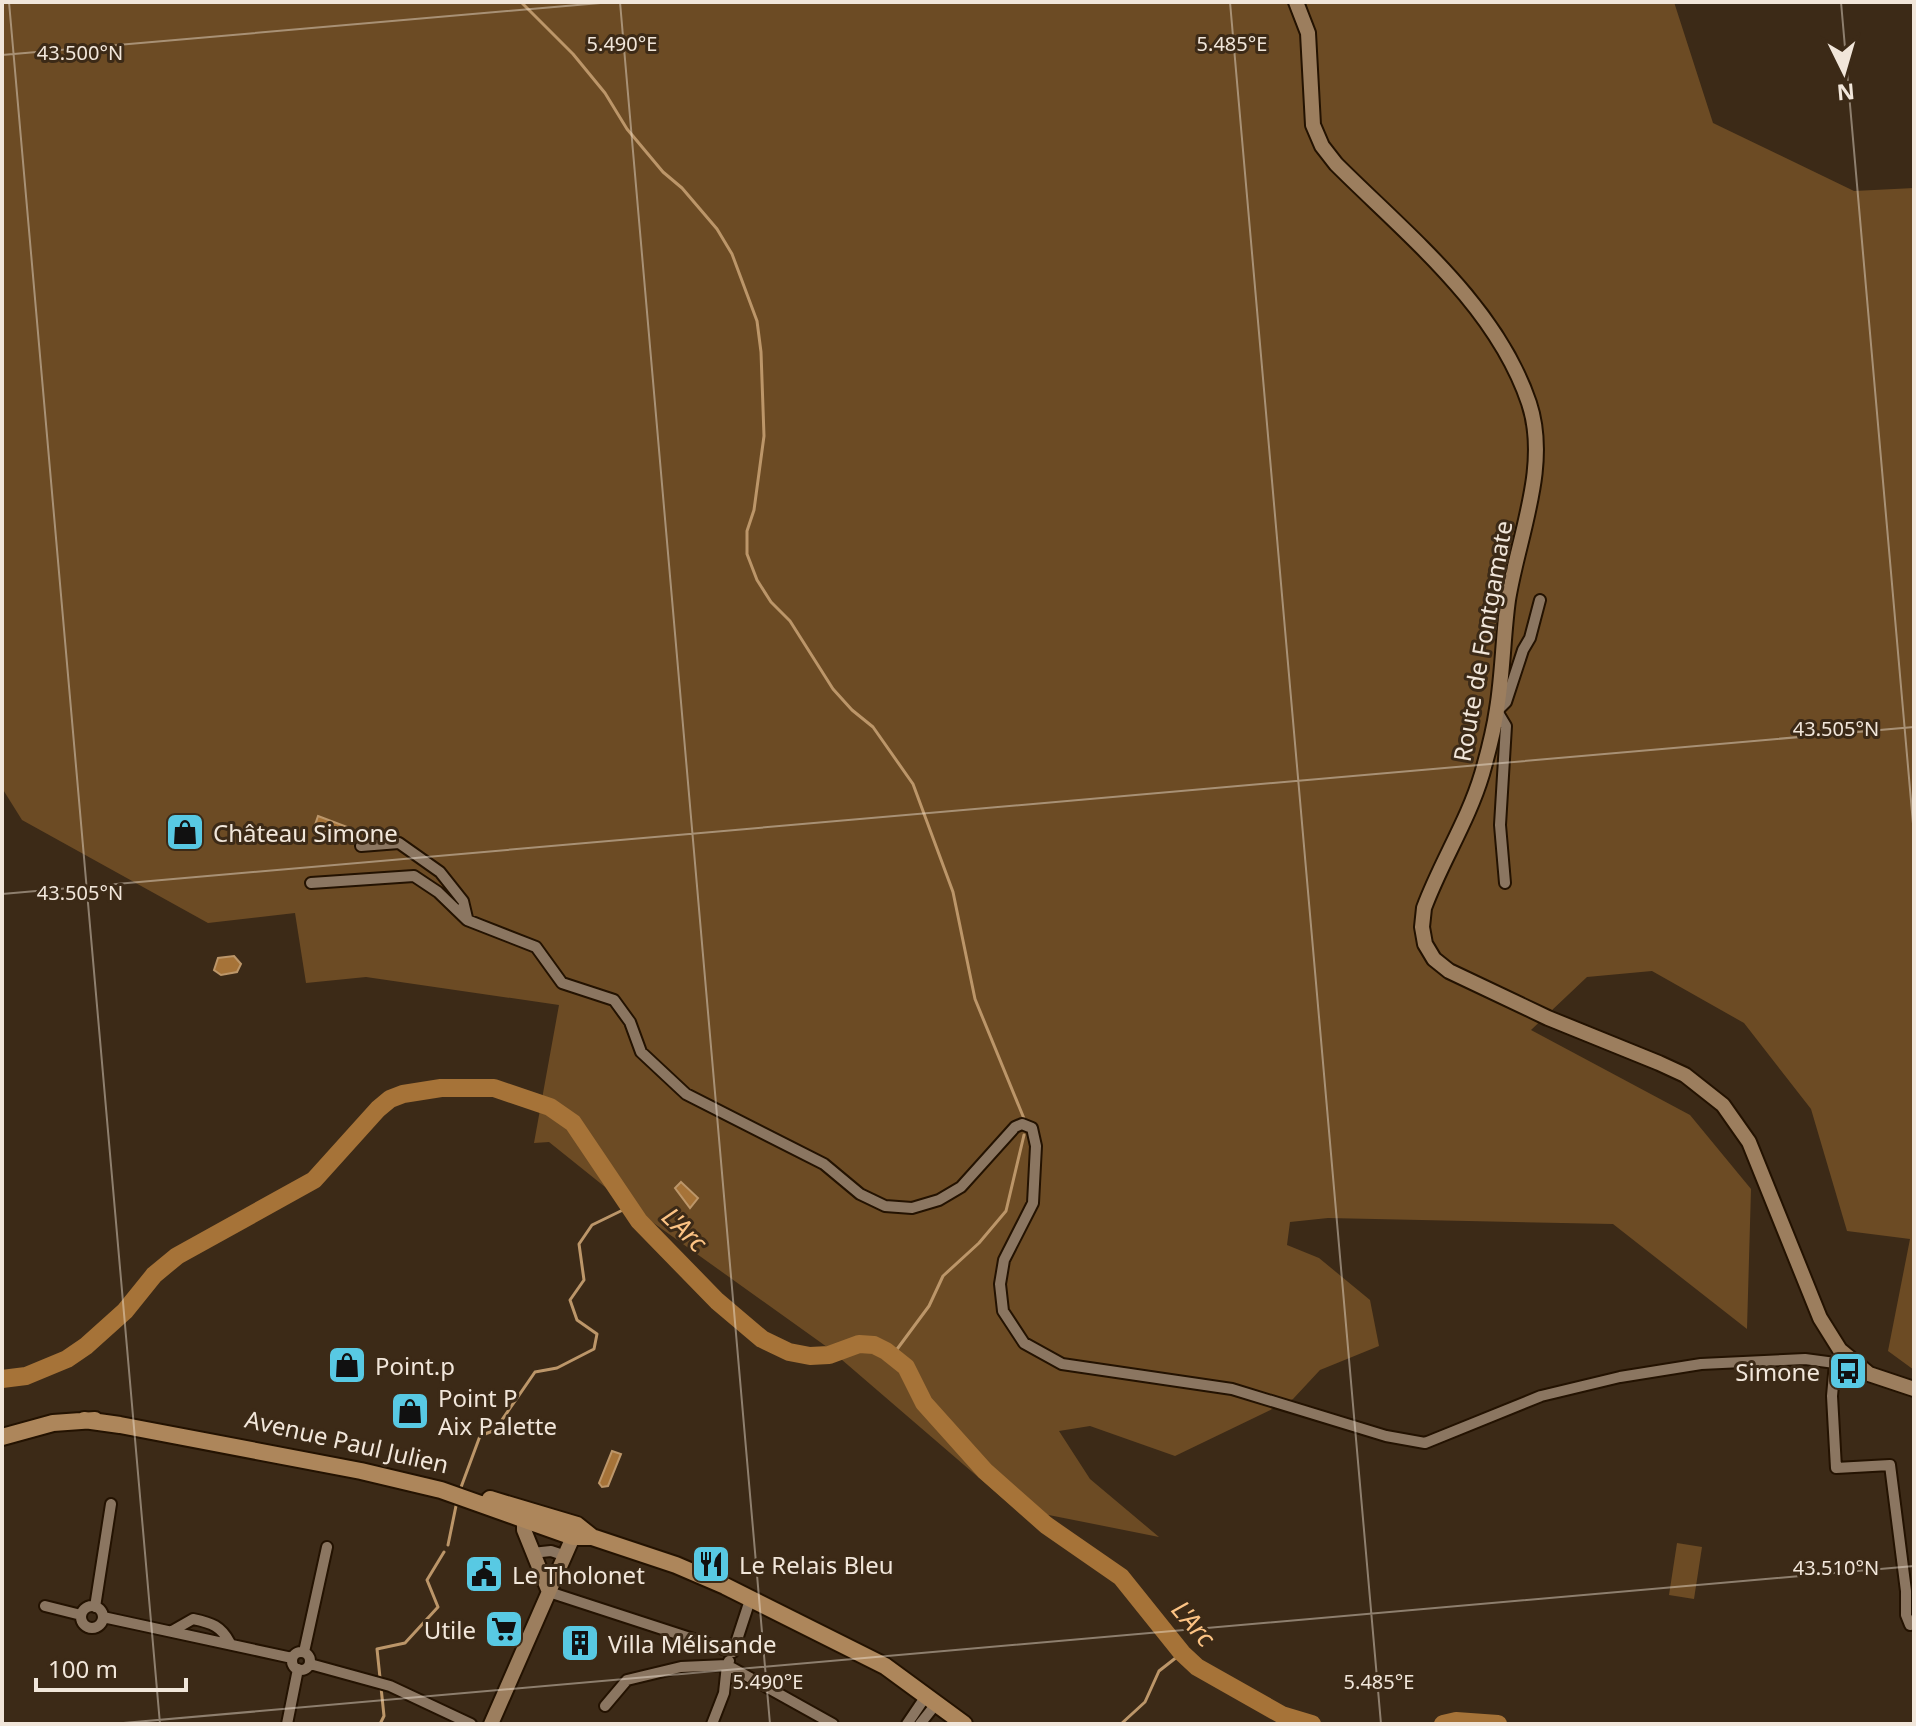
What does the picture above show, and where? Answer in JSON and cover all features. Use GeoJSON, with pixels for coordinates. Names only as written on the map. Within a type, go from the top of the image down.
{"type":"FeatureCollection","features":[{"type":"Feature","properties":{"kind":"main road","name":"Avenue Paul Julien"},"geometry":{"type":"LineString","coordinates":[[2,1437],[53,1423],[137,1421],[361,1466],[461,1494],[519,1506],[592,1537],[676,1565],[725,1586],[885,1666],[964,1724]]}},
{"type":"Feature","properties":{"kind":"main road","name":"Avenue Paul Julien"},"geometry":{"type":"LineString","coordinates":[[461,1494],[524,1521],[573,1528]]}},
{"type":"Feature","properties":{"kind":"street","name":"Route de Fontgamate"},"geometry":{"type":"LineString","coordinates":[[1296,2],[1308,33],[1313,125],[1322,146],[1467,298],[1507,355],[1529,404],[1535,428],[1536,454],[1508,599],[1497,711],[1481,776],[1424,908],[1422,927],[1425,944],[1434,959],[1467,982],[1685,1075],[1723,1105],[1749,1142],[1820,1318],[1840,1350],[1869,1374]]}},
{"type":"Feature","properties":{"kind":"street"},"geometry":{"type":"LineString","coordinates":[[1505,883],[1500,825],[1506,726],[1497,711],[1506,702],[1530,638],[1540,600]]}},
{"type":"Feature","properties":{"kind":"street"},"geometry":{"type":"LineString","coordinates":[[361,846],[399,843],[440,872],[463,901],[467,920]]}},
{"type":"Feature","properties":{"kind":"street"},"geometry":{"type":"LineString","coordinates":[[311,883],[414,876],[438,892],[467,920],[536,947],[562,983],[614,1000],[630,1022],[641,1052],[686,1094],[824,1164],[860,1194],[885,1206],[912,1208],[939,1200],[975,1174],[1015,1127],[1022,1124],[1032,1128],[1036,1146],[1033,1203],[1004,1260],[1000,1284],[1003,1311],[1024,1343],[1062,1364],[1232,1389],[1386,1436],[1425,1443],[1541,1396],[1620,1377],[1701,1364],[1805,1359],[1835,1363],[1914,1389]]}},
{"type":"Feature","properties":{"kind":"street"},"geometry":{"type":"LineString","coordinates":[[1835,1363],[1832,1396],[1836,1468],[1890,1465],[1910,1625]]}},
{"type":"Feature","properties":{"kind":"street"},"geometry":{"type":"LineString","coordinates":[[95,1607],[111,1504]]}},
{"type":"Feature","properties":{"kind":"street"},"geometry":{"type":"LineString","coordinates":[[524,1521],[532,1553],[549,1592],[733,1652]]}},
{"type":"Feature","properties":{"kind":"street"},"geometry":{"type":"LineString","coordinates":[[491,1724],[566,1556],[573,1528]]}},
{"type":"Feature","properties":{"kind":"street"},"geometry":{"type":"LineString","coordinates":[[304,1652],[327,1547]]}},
{"type":"Feature","properties":{"kind":"street"},"geometry":{"type":"LineString","coordinates":[[532,1553],[551,1551],[566,1556]]}},
{"type":"Feature","properties":{"kind":"street"},"geometry":{"type":"LineString","coordinates":[[712,1724],[724,1693],[727,1665],[750,1600]]}},
{"type":"Feature","properties":{"kind":"street"},"geometry":{"type":"LineString","coordinates":[[45,1606],[81,1615]]}},
{"type":"Feature","properties":{"kind":"street"},"geometry":{"type":"LineString","coordinates":[[95,1607],[103,1617],[98,1626],[91,1628],[84,1625],[81,1615],[85,1609],[95,1607]]}},
{"type":"Feature","properties":{"kind":"street"},"geometry":{"type":"LineString","coordinates":[[103,1617],[292,1658]]}},
{"type":"Feature","properties":{"kind":"street"},"geometry":{"type":"LineString","coordinates":[[172,1631],[193,1619],[208,1622],[218,1626],[230,1643]]}},
{"type":"Feature","properties":{"kind":"street"},"geometry":{"type":"LineString","coordinates":[[292,1658],[298,1652],[304,1652],[309,1655],[310,1664]]}},
{"type":"Feature","properties":{"kind":"street"},"geometry":{"type":"LineString","coordinates":[[292,1658],[293,1665],[298,1669],[304,1670],[310,1664]]}},
{"type":"Feature","properties":{"kind":"street"},"geometry":{"type":"LineString","coordinates":[[310,1664],[390,1686],[471,1724]]}},
{"type":"Feature","properties":{"kind":"street"},"geometry":{"type":"LineString","coordinates":[[605,1706],[627,1680],[681,1667],[727,1665],[833,1724]]}},
{"type":"Feature","properties":{"kind":"street"},"geometry":{"type":"LineString","coordinates":[[288,1720],[298,1669]]}},
{"type":"Feature","properties":{"kind":"street"},"geometry":{"type":"LineString","coordinates":[[907,1724],[931,1700]]}},
{"type":"Feature","properties":{"kind":"street"},"geometry":{"type":"LineString","coordinates":[[920,1724],[931,1700]]}},
{"type":"Feature","properties":{"kind":"shaded area"},"geometry":{"type":"Polygon","coordinates":[[[2,2],[1674,2],[1713,123],[1854,191],[1914,188],[1914,1370],[1888,1351],[1910,1239],[1847,1231],[1811,1109],[1744,1023],[1652,971],[1587,977],[1531,1030],[1690,1115],[1751,1189],[1747,1329],[1613,1224],[1328,1218],[1290,1222],[1287,1245],[1319,1258],[1370,1300],[1379,1346],[1320,1370],[1293,1399],[1175,1456],[1090,1426],[1059,1431],[1090,1479],[1159,1537],[1014,1508],[827,1347],[620,1199],[549,1142],[534,1143],[559,1005],[366,977],[306,983],[295,913],[208,923],[22,820],[2,788],[2,2]]]}},
{"type":"Feature","properties":{"kind":"shaded area"},"geometry":{"type":"Polygon","coordinates":[[[318,816],[350,828],[346,839],[314,828],[318,816]]]}},
{"type":"Feature","properties":{"kind":"shaded area"},"geometry":{"type":"Polygon","coordinates":[[[234,956],[241,964],[237,972],[221,975],[214,970],[218,958],[234,956]]]}},
{"type":"Feature","properties":{"kind":"shaded area"},"geometry":{"type":"Polygon","coordinates":[[[681,1182],[698,1198],[690,1208],[675,1188],[681,1182]]]}},
{"type":"Feature","properties":{"kind":"shaded area"},"geometry":{"type":"Polygon","coordinates":[[[612,1451],[621,1454],[608,1486],[602,1487],[599,1483],[612,1451]]]}},
{"type":"Feature","properties":{"kind":"shaded area"},"geometry":{"type":"Polygon","coordinates":[[[1677,1543],[1702,1547],[1694,1599],[1669,1595],[1677,1543]]]}},
{"type":"Feature","properties":{"kind":"waterway"},"geometry":{"type":"LineString","coordinates":[[521,2],[573,54],[605,93],[627,129],[717,229],[732,254],[757,321],[761,352],[764,436],[754,510],[747,531],[747,554],[757,580],[771,602],[790,621],[833,689],[873,727],[913,784],[953,892],[975,999],[1025,1121]]}},
{"type":"Feature","properties":{"kind":"waterway","name":"L'Arc"},"geometry":{"type":"LineString","coordinates":[[2,1379],[26,1376],[67,1359],[86,1346],[125,1311],[154,1275],[177,1256],[314,1180],[390,1099],[441,1088],[494,1088],[550,1107],[573,1123],[639,1221],[717,1301],[762,1339],[789,1352],[810,1356],[829,1355],[859,1344],[874,1345],[886,1351],[906,1367],[924,1403],[985,1471],[1046,1525],[1121,1577],[1182,1653],[1197,1667],[1282,1715],[1312,1724]]}},
{"type":"Feature","properties":{"kind":"waterway"},"geometry":{"type":"LineString","coordinates":[[892,1356],[929,1306],[943,1276],[979,1243],[1006,1211],[1024,1135]]}},
{"type":"Feature","properties":{"kind":"waterway"},"geometry":{"type":"LineString","coordinates":[[460,1490],[480,1436],[495,1430],[535,1372],[557,1368],[594,1349],[597,1334],[577,1320],[570,1300],[584,1280],[579,1244],[592,1225],[629,1207]]}},
{"type":"Feature","properties":{"kind":"waterway"},"geometry":{"type":"LineString","coordinates":[[448,1545],[457,1501]]}},
{"type":"Feature","properties":{"kind":"waterway"},"geometry":{"type":"LineString","coordinates":[[380,1724],[384,1716],[377,1649],[405,1643],[438,1607],[427,1580],[444,1552]]}},
{"type":"Feature","properties":{"kind":"waterway"},"geometry":{"type":"LineString","coordinates":[[1121,1724],[1145,1702],[1159,1671],[1182,1653]]}},
{"type":"Feature","properties":{"kind":"waterway","name":"L'Arc"},"geometry":{"type":"LineString","coordinates":[[1443,1724],[1456,1721],[1498,1724]]}},
{"type":"Feature","properties":{"kind":"place","name":"Château Simone"},"geometry":{"type":"Point","coordinates":[185,832]}},
{"type":"Feature","properties":{"kind":"place","name":"Point.p"},"geometry":{"type":"Point","coordinates":[347,1365]}},
{"type":"Feature","properties":{"kind":"place","name":"Simone"},"geometry":{"type":"Point","coordinates":[1848,1371]}},
{"type":"Feature","properties":{"kind":"place","name":"Point P Aix Palette"},"geometry":{"type":"Point","coordinates":[410,1411]}},
{"type":"Feature","properties":{"kind":"place","name":"Le Relais Bleu"},"geometry":{"type":"Point","coordinates":[711,1564]}},
{"type":"Feature","properties":{"kind":"place","name":"Le Tholonet"},"geometry":{"type":"Point","coordinates":[484,1574]}},
{"type":"Feature","properties":{"kind":"place","name":"Utile"},"geometry":{"type":"Point","coordinates":[504,1629]}},
{"type":"Feature","properties":{"kind":"place","name":"Villa Mélisande"},"geometry":{"type":"Point","coordinates":[580,1643]}}]}
